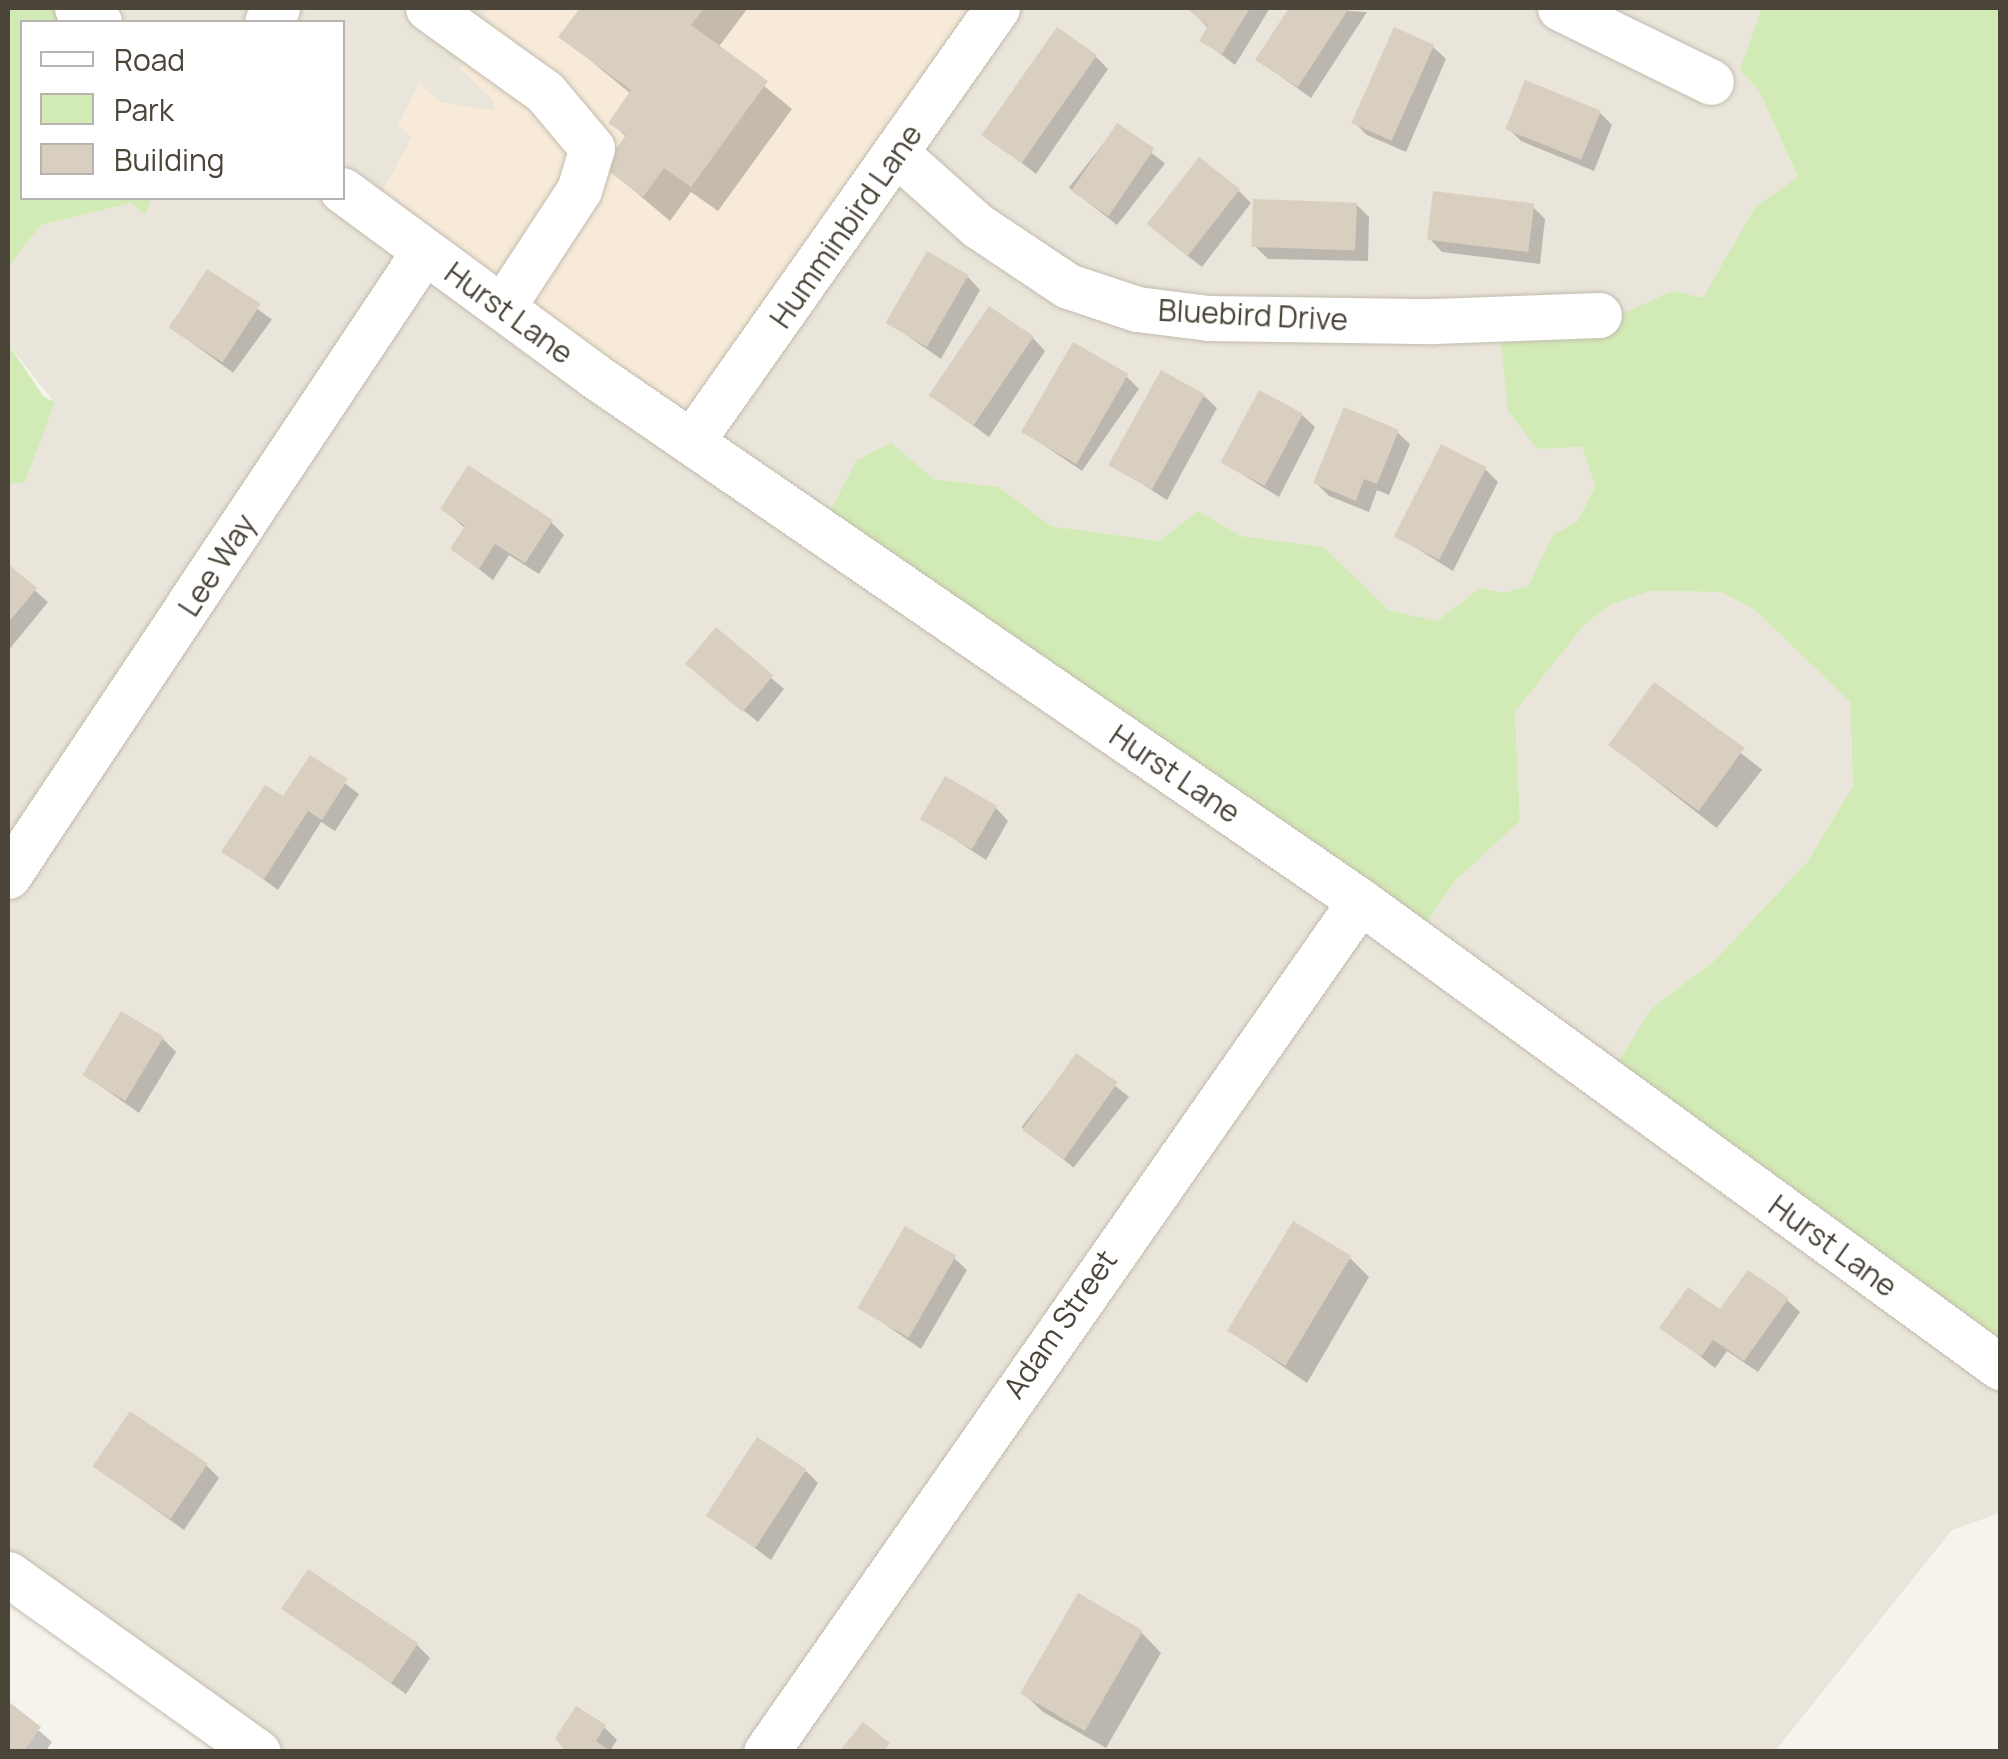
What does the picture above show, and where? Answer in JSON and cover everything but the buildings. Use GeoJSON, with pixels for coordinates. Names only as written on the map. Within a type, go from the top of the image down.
{"type":"FeatureCollection","features":[{"type":"Feature","properties":{"kind":"street"},"geometry":{"type":"LineString","coordinates":[[428,8],[545,92],[592,148],[579,190],[503,306]]}},
{"type":"Feature","properties":{"kind":"street","name":"Humminbird Lane"},"geometry":{"type":"LineString","coordinates":[[691,442],[997,8]]}},
{"type":"Feature","properties":{"kind":"street"},"geometry":{"type":"LineString","coordinates":[[1560,8],[1711,82]]}},
{"type":"Feature","properties":{"kind":"street","name":"Bluebird Drive"},"geometry":{"type":"LineString","coordinates":[[896,153],[978,226],[1068,286],[1137,310],[1208,318],[1434,321],[1599,315]]}},
{"type":"Feature","properties":{"kind":"street","name":"Hurst Lane"},"geometry":{"type":"LineString","coordinates":[[345,192],[691,442],[1360,901],[2000,1367]]}},
{"type":"Feature","properties":{"kind":"street","name":"Lee Way"},"geometry":{"type":"LineString","coordinates":[[8,876],[424,251]]}},
{"type":"Feature","properties":{"kind":"street","name":"Adam Street"},"geometry":{"type":"LineString","coordinates":[[766,1752],[1360,901]]}},
{"type":"Feature","properties":{"kind":"street"},"geometry":{"type":"LineString","coordinates":[[8,1574],[258,1752]]}},
{"type":"Feature","properties":{"kind":"shaded area"},"geometry":{"type":"Polygon","coordinates":[[[68,8],[488,8],[460,68],[494,101],[494,112],[439,102],[420,84],[412,137],[372,212],[1009,8],[1762,8],[1740,69],[1759,91],[1798,178],[1755,207],[1703,299],[1508,411],[1537,449],[1582,447],[1595,487],[1578,521],[1553,535],[1528,586],[1503,593],[1480,588],[1437,621],[1388,610],[1324,547],[1241,536],[1198,511],[1159,541],[1051,526],[999,487],[934,479],[891,443],[1425,925],[1454,882],[1520,821],[1515,712],[1585,624],[1610,605],[1650,591],[1721,592],[1755,610],[1850,702],[1853,786],[1807,862],[1714,961],[1652,1008],[2000,1375],[2000,1513],[1952,1530],[1775,1751],[240,1751],[8,1585],[8,484],[25,482],[54,402],[8,344],[8,267],[41,225],[131,203],[145,214],[151,200],[345,200],[345,20],[87,20],[68,8]]]}},
{"type":"Feature","properties":{"kind":"shaded area"},"geometry":{"type":"Polygon","coordinates":[[[488,8],[1009,8],[694,447],[372,212],[412,137],[398,126],[419,83],[439,102],[494,111],[493,101],[460,68],[488,8]]]}},
{"type":"Feature","properties":{"kind":"green space"},"geometry":{"type":"Polygon","coordinates":[[[8,8],[68,8],[87,20],[20,20],[20,200],[151,200],[145,215],[131,203],[41,225],[8,267],[8,8]]]}},
{"type":"Feature","properties":{"kind":"green space"},"geometry":{"type":"Polygon","coordinates":[[[1762,8],[2000,8],[2000,1375],[1604,1085],[1652,1008],[1714,961],[1807,862],[1853,786],[1850,702],[1755,610],[1721,592],[1650,591],[1610,605],[1585,624],[1515,712],[1520,821],[1454,882],[1425,925],[819,532],[857,460],[891,443],[934,479],[999,487],[1051,526],[1159,541],[1198,511],[1241,536],[1324,547],[1388,610],[1437,621],[1480,588],[1503,593],[1528,586],[1553,535],[1578,521],[1595,487],[1582,447],[1537,449],[1508,411],[1500,330],[1612,318],[1673,291],[1703,298],[1755,207],[1798,177],[1759,91],[1740,69],[1762,8]]]}},
{"type":"Feature","properties":{"kind":"green space"},"geometry":{"type":"Polygon","coordinates":[[[8,344],[44,397],[55,402],[25,482],[8,484],[8,344]]]}}]}
